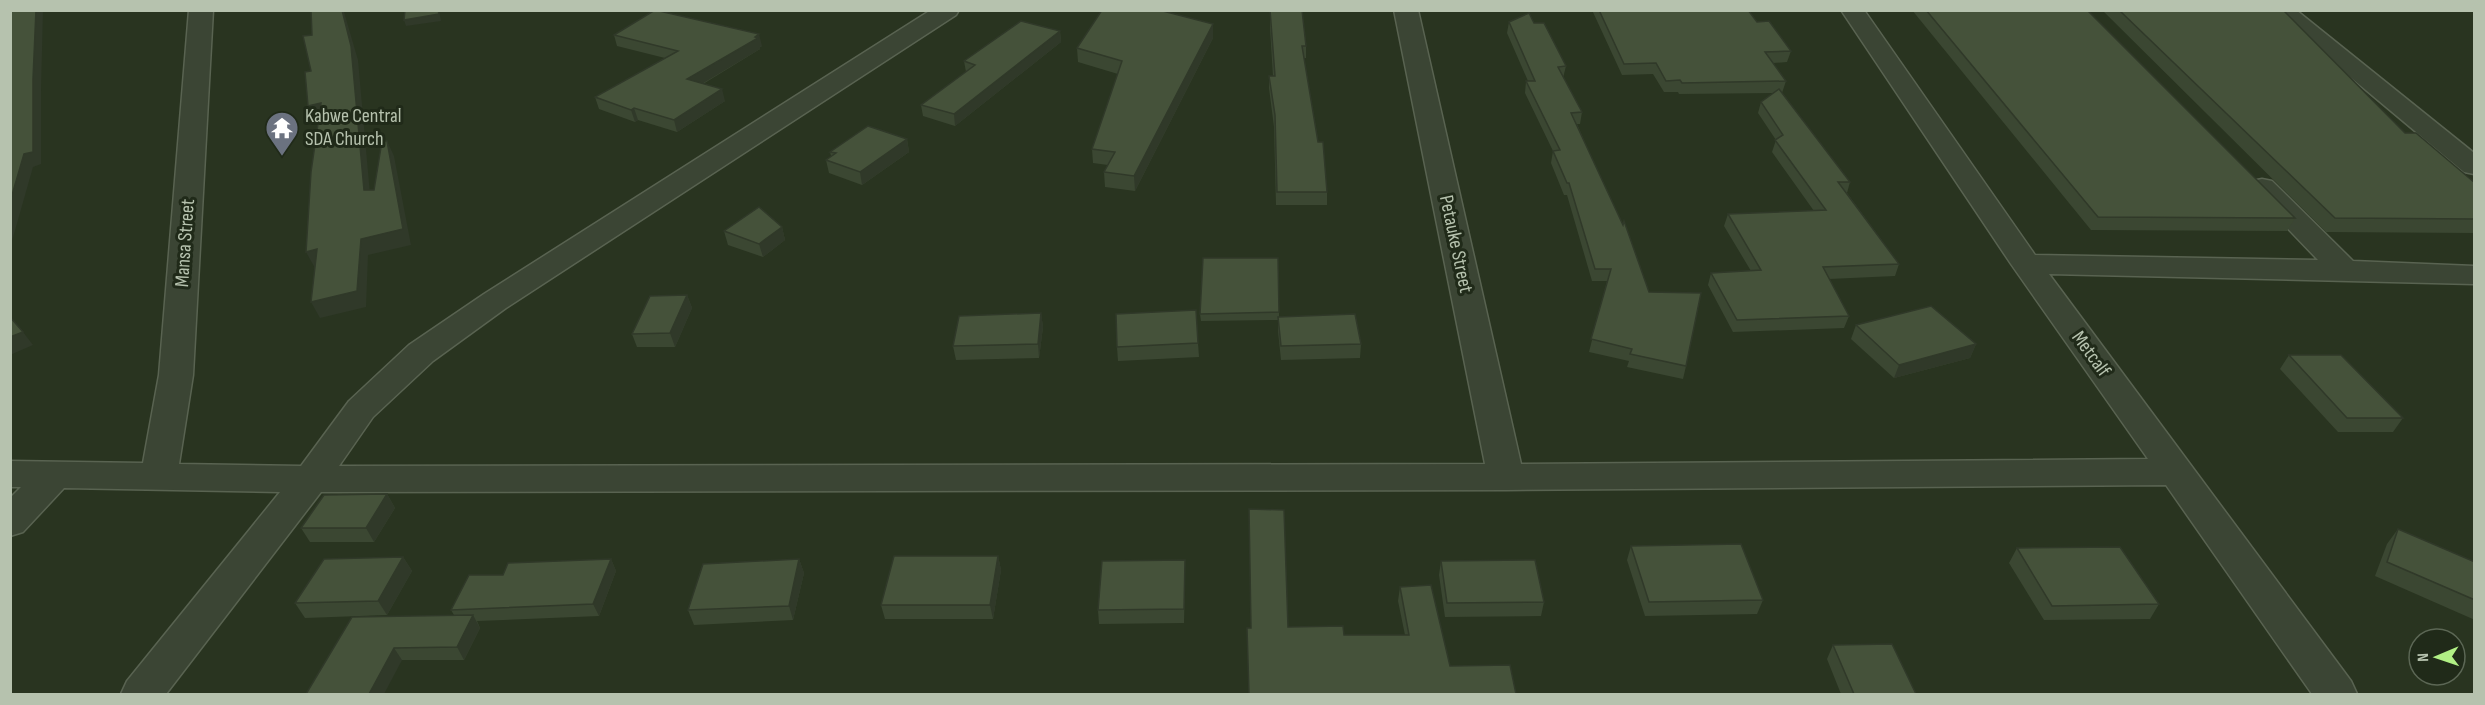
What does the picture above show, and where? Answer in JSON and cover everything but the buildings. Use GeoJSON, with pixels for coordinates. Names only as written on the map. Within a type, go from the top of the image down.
{"type":"FeatureCollection","features":[{"type":"Feature","properties":{"kind":"street","name":"Mansa Street"},"geometry":{"type":"LineString","coordinates":[[159,475],[176,375],[201,10]]}},
{"type":"Feature","properties":{"kind":"street"},"geometry":{"type":"LineString","coordinates":[[142,694],[311,479],[361,409],[421,353],[495,301],[948,10]]}},
{"type":"Feature","properties":{"kind":"street","name":"Petauke Street"},"geometry":{"type":"LineString","coordinates":[[1406,10],[1506,477]]}},
{"type":"Feature","properties":{"kind":"street","name":"Metcalf"},"geometry":{"type":"LineString","coordinates":[[1852,10],[2026,264],[2336,694]]}},
{"type":"Feature","properties":{"kind":"street"},"geometry":{"type":"LineString","coordinates":[[2281,10],[2475,166]]}},
{"type":"Feature","properties":{"kind":"street"},"geometry":{"type":"LineString","coordinates":[[2244,169],[2344,270]]}},
{"type":"Feature","properties":{"kind":"street"},"geometry":{"type":"LineString","coordinates":[[2026,264],[2475,275]]}},
{"type":"Feature","properties":{"kind":"street"},"geometry":{"type":"LineString","coordinates":[[10,474],[311,479],[1506,477],[2177,472]]}},
{"type":"Feature","properties":{"kind":"street"},"geometry":{"type":"LineString","coordinates":[[10,522],[56,474]]}},
{"type":"Feature","properties":{"kind":"place","name":"Kabwe Central SDA Church"},"geometry":{"type":"Point","coordinates":[282,157]}}]}
